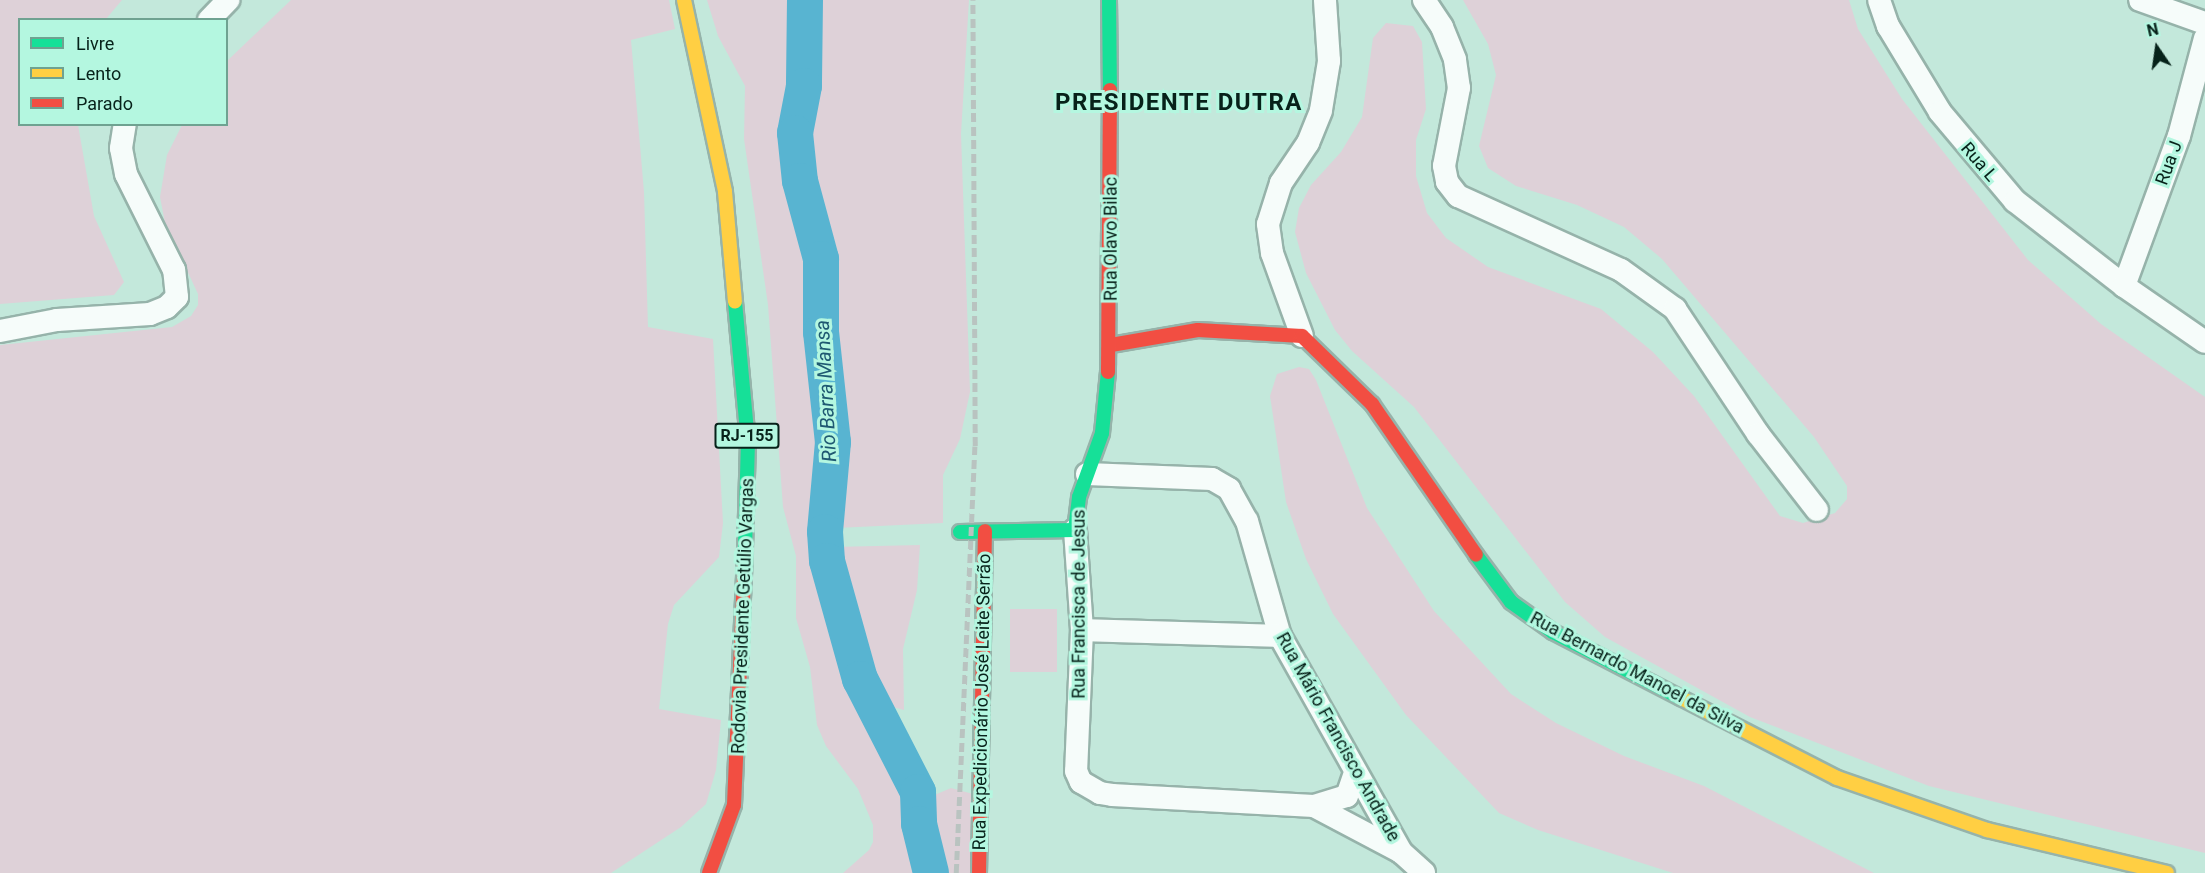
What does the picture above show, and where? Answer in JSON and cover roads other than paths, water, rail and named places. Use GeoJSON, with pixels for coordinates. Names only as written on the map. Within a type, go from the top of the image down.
{"type":"FeatureCollection","features":[{"type":"Feature","properties":{"kind":"street"},"geometry":{"type":"LineString","coordinates":[[211,18],[228,0]]}},
{"type":"Feature","properties":{"kind":"street","name":"Rodovia Presidente Getúlio Vargas"},"geometry":{"type":"LineString","coordinates":[[684,0],[725,192],[747,441],[738,761],[734,805],[709,873]]}},
{"type":"Feature","properties":{"kind":"street","name":"Rua Olavo Bilac"},"geometry":{"type":"LineString","coordinates":[[1087,474],[1102,433],[1111,345],[1109,0]]}},
{"type":"Feature","properties":{"kind":"street"},"geometry":{"type":"LineString","coordinates":[[1111,345],[1197,330],[1255,330],[1302,336],[1272,253],[1268,224],[1281,183],[1308,143],[1321,110],[1329,61],[1325,0]]}},
{"type":"Feature","properties":{"kind":"street"},"geometry":{"type":"LineString","coordinates":[[1424,0],[1442,27],[1455,60],[1459,88],[1444,166],[1447,182],[1458,196],[1621,270],[1676,309],[1758,434],[1817,510]]}},
{"type":"Feature","properties":{"kind":"street","name":"Rua L"},"geometry":{"type":"LineString","coordinates":[[1879,0],[1884,18],[1913,70],[1975,159],[2015,201],[2124,286],[2205,342]]}},
{"type":"Feature","properties":{"kind":"street"},"geometry":{"type":"LineString","coordinates":[[2140,0],[2205,23]]}},
{"type":"Feature","properties":{"kind":"street","name":"Rua J"},"geometry":{"type":"LineString","coordinates":[[2124,286],[2179,136],[2205,38]]}},
{"type":"Feature","properties":{"kind":"street"},"geometry":{"type":"LineString","coordinates":[[0,331],[50,321],[150,314],[167,307],[177,297],[174,270],[126,174],[121,148],[124,126]]}},
{"type":"Feature","properties":{"kind":"street","name":"Rua Bernardo Manoel da Silva"},"geometry":{"type":"LineString","coordinates":[[1302,336],[1377,412],[1438,495],[1496,585],[1511,602],[1553,632],[1837,778],[1987,830],[2167,873]]}},
{"type":"Feature","properties":{"kind":"street","name":"Rua Francisca de Jesus"},"geometry":{"type":"LineString","coordinates":[[1087,474],[1079,497],[1075,530],[1082,630],[1076,771],[1081,782],[1100,793],[1314,806]]}},
{"type":"Feature","properties":{"kind":"street","name":"Rua Mário Francisco Andrade"},"geometry":{"type":"LineString","coordinates":[[1087,474],[1212,479],[1229,489],[1247,521],[1280,636],[1401,852]]}},
{"type":"Feature","properties":{"kind":"street"},"geometry":{"type":"LineString","coordinates":[[960,532],[1075,530]]}},
{"type":"Feature","properties":{"kind":"street","name":"Rua Expedicionário José Leite Serrão"},"geometry":{"type":"LineString","coordinates":[[980,873],[986,531]]}},
{"type":"Feature","properties":{"kind":"street"},"geometry":{"type":"LineString","coordinates":[[1082,630],[1280,636]]}},
{"type":"Feature","properties":{"kind":"street"},"geometry":{"type":"LineString","coordinates":[[1314,806],[1347,796],[1355,772]]}},
{"type":"Feature","properties":{"kind":"street"},"geometry":{"type":"LineString","coordinates":[[1314,806],[1401,852],[1424,873]]}},
{"type":"Feature","properties":{"kind":"waterway","name":"Rio Barra Mansa"},"geometry":{"type":"LineString","coordinates":[[805,0],[804,86],[795,133],[800,181],[821,259],[821,332],[833,442],[825,532],[827,561],[860,679],[918,792],[919,824],[931,873]]}},
{"type":"Feature","properties":{"kind":"railway"},"geometry":{"type":"LineString","coordinates":[[956,873],[975,446],[973,0]]}},
{"type":"Feature","properties":{"kind":"district","name":"PRESIDENTE DUTRA"},"geometry":{"type":"Point","coordinates":[1179,103]}}]}
